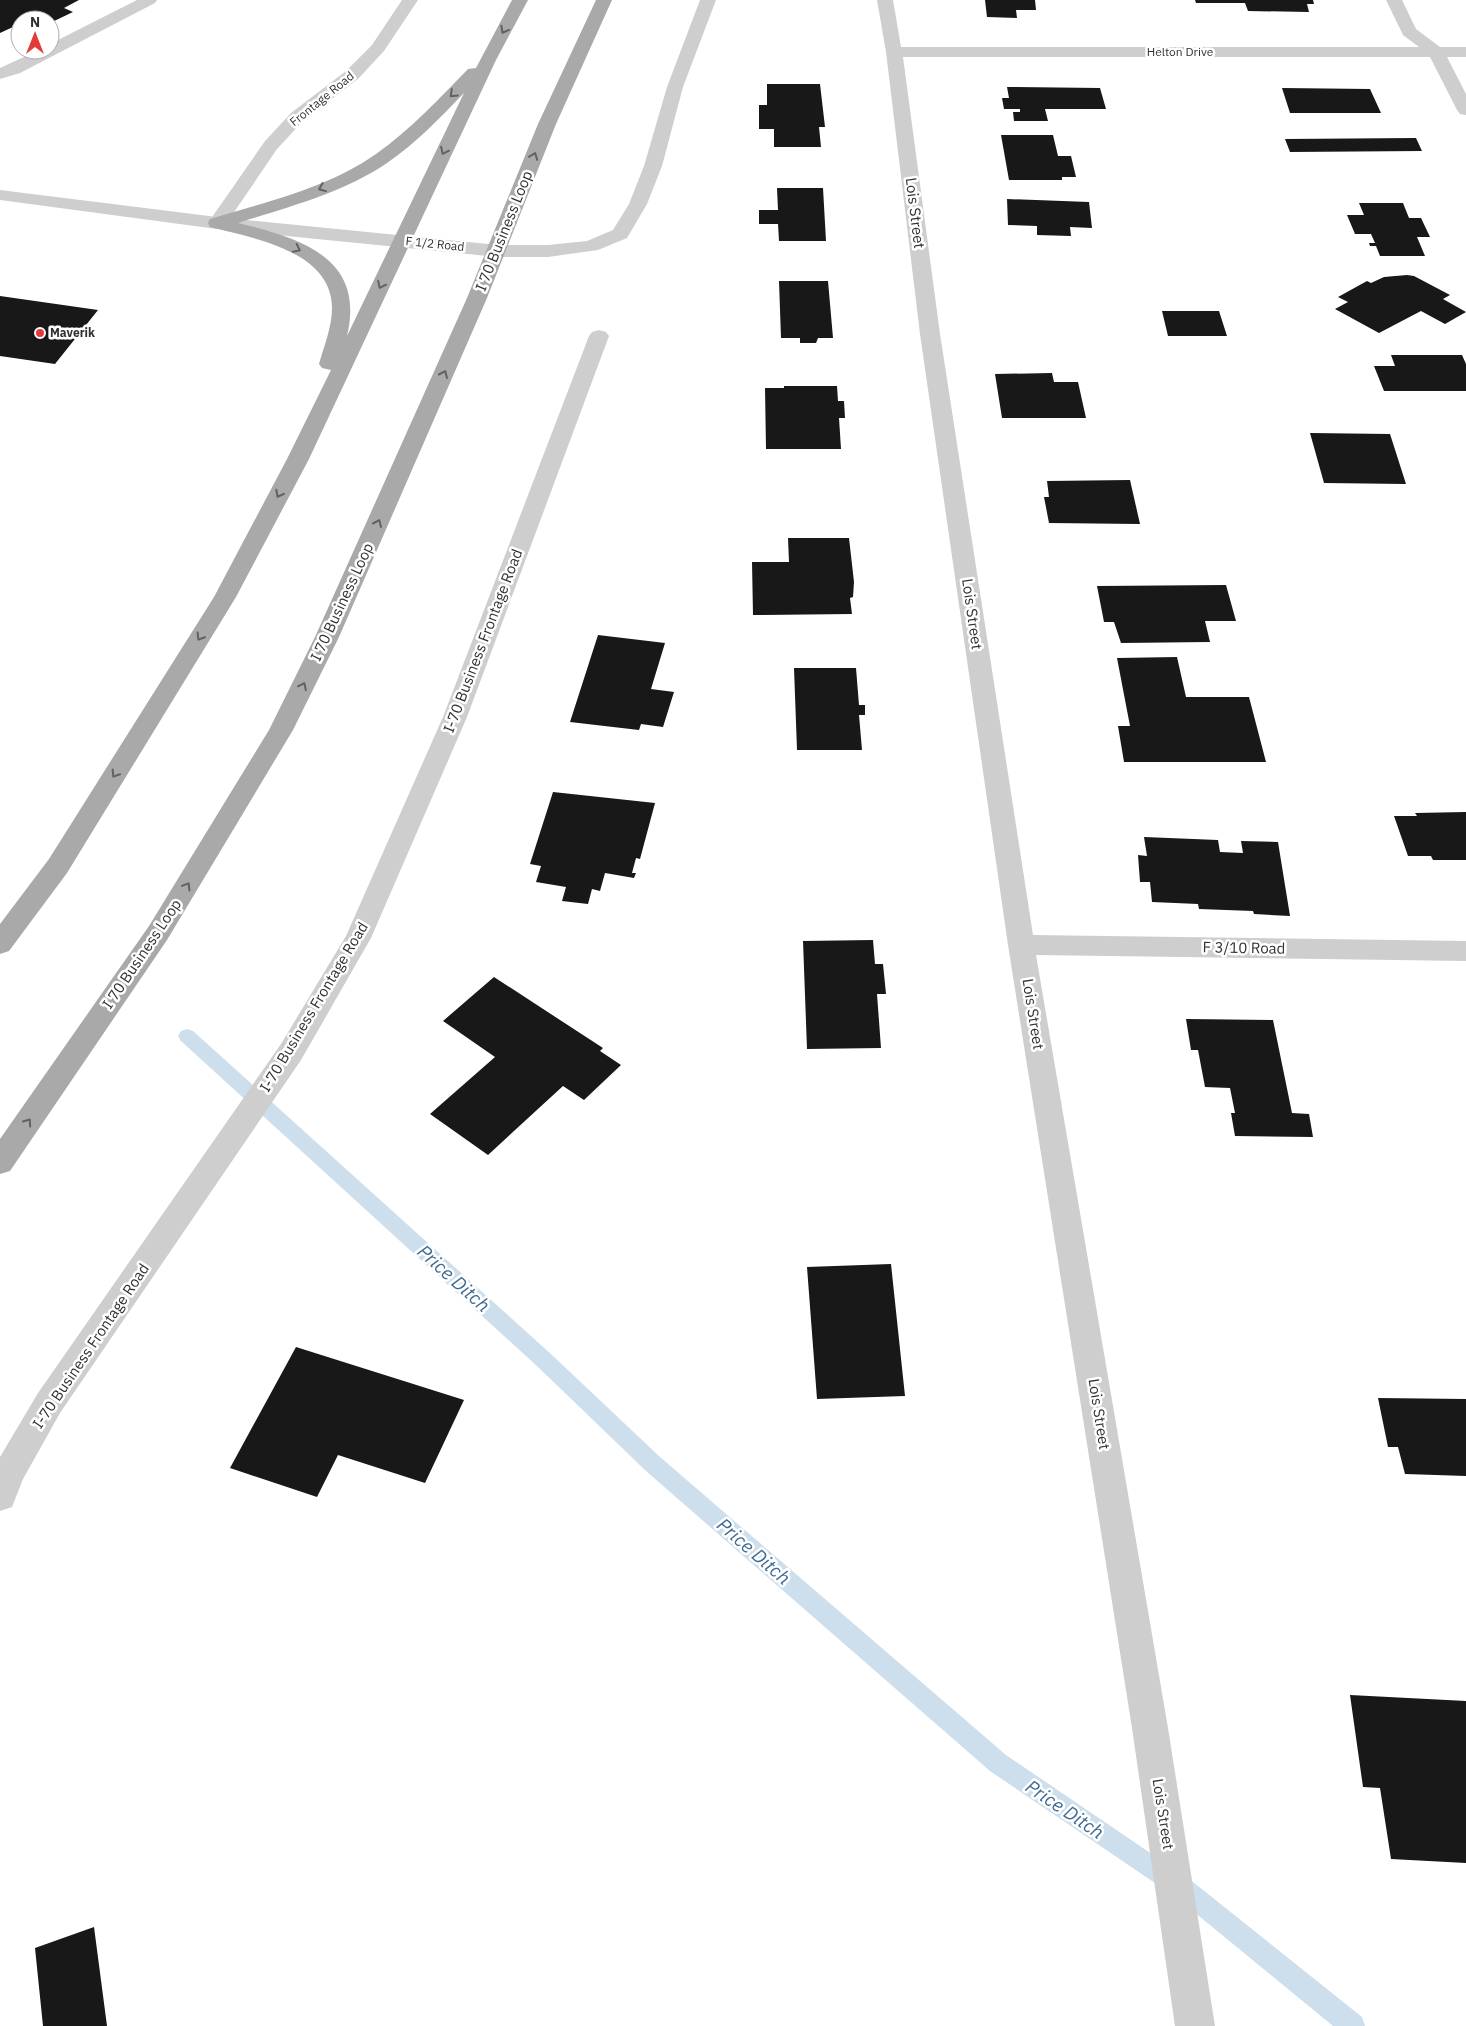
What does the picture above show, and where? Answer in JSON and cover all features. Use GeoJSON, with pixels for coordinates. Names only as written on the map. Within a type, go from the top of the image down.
{"type":"FeatureCollection","features":[{"type":"Feature","properties":{"kind":"main road"},"geometry":{"type":"LineString","coordinates":[[0,944],[58,866],[225,597],[298,459],[488,60],[520,0]]}},
{"type":"Feature","properties":{"kind":"main road","name":"I 70 Business Loop"},"geometry":{"type":"LineString","coordinates":[[0,1162],[158,933],[281,730],[327,637],[498,251],[547,124],[604,0]]}},
{"type":"Feature","properties":{"kind":"main road"},"geometry":{"type":"LineString","coordinates":[[217,223],[309,193],[374,163],[399,146],[488,60]]}},
{"type":"Feature","properties":{"kind":"main road"},"geometry":{"type":"LineString","coordinates":[[217,223],[259,234],[290,245],[314,257],[330,272],[339,286],[342,306],[338,334],[298,459]]}},
{"type":"Feature","properties":{"kind":"street"},"geometry":{"type":"LineString","coordinates":[[0,74],[14,69],[149,0]]}},
{"type":"Feature","properties":{"kind":"street","name":"Frontage Road"},"geometry":{"type":"LineString","coordinates":[[217,223],[271,145],[296,117],[352,75],[378,48],[410,0]]}},
{"type":"Feature","properties":{"kind":"street","name":"F 1/2 Road"},"geometry":{"type":"LineString","coordinates":[[0,195],[217,223],[498,251],[548,251],[591,246],[620,234],[638,204],[654,166],[675,87],[708,0]]}},
{"type":"Feature","properties":{"kind":"street","name":"Lois Street"},"geometry":{"type":"LineString","coordinates":[[885,0],[894,52],[930,334],[1021,945],[1147,1708],[1195,2026]]}},
{"type":"Feature","properties":{"kind":"street"},"geometry":{"type":"LineString","coordinates":[[1394,0],[1409,32],[1436,52],[1466,110]]}},
{"type":"Feature","properties":{"kind":"street","name":"Helton Drive"},"geometry":{"type":"LineString","coordinates":[[894,52],[1466,52]]}},
{"type":"Feature","properties":{"kind":"street","name":"I-70 Business Frontage Road"},"geometry":{"type":"LineString","coordinates":[[0,1496],[9,1472],[49,1402],[168,1234],[291,1052],[358,938],[455,717],[599,336]]}},
{"type":"Feature","properties":{"kind":"street","name":"F 3/10 Road"},"geometry":{"type":"LineString","coordinates":[[1021,945],[1466,951]]}},
{"type":"Feature","properties":{"kind":"building"},"geometry":{"type":"Polygon","coordinates":[[[0,0],[79,0],[64,8],[73,12],[60,18],[60,10],[10,10],[10,28],[0,33],[0,0]]]}},
{"type":"Feature","properties":{"kind":"building"},"geometry":{"type":"Polygon","coordinates":[[[985,0],[1035,0],[1036,10],[1016,10],[1017,18],[987,17],[985,0]]]}},
{"type":"Feature","properties":{"kind":"building"},"geometry":{"type":"Polygon","coordinates":[[[1195,0],[1313,0],[1314,4],[1307,4],[1309,12],[1248,11],[1245,3],[1196,3],[1195,0]]]}},
{"type":"Feature","properties":{"kind":"building"},"geometry":{"type":"Polygon","coordinates":[[[767,84],[820,84],[825,127],[819,127],[821,147],[774,147],[774,129],[759,129],[759,105],[767,105],[767,84]]]}},
{"type":"Feature","properties":{"kind":"building"},"geometry":{"type":"Polygon","coordinates":[[[1007,87],[1100,88],[1106,109],[1045,109],[1048,121],[1014,121],[1013,112],[1020,112],[1020,109],[1004,109],[1002,98],[1009,98],[1007,87]]]}},
{"type":"Feature","properties":{"kind":"building"},"geometry":{"type":"Polygon","coordinates":[[[1282,88],[1370,89],[1381,113],[1290,113],[1282,88]]]}},
{"type":"Feature","properties":{"kind":"building"},"geometry":{"type":"Polygon","coordinates":[[[1001,135],[1053,135],[1058,156],[1071,156],[1076,177],[1062,177],[1062,180],[1009,180],[1001,135]]]}},
{"type":"Feature","properties":{"kind":"building"},"geometry":{"type":"Polygon","coordinates":[[[1416,138],[1422,151],[1290,152],[1285,139],[1416,138]]]}},
{"type":"Feature","properties":{"kind":"building"},"geometry":{"type":"Polygon","coordinates":[[[777,188],[823,188],[826,241],[779,241],[778,224],[759,224],[759,210],[778,210],[777,188]]]}},
{"type":"Feature","properties":{"kind":"building"},"geometry":{"type":"Polygon","coordinates":[[[1007,199],[1089,202],[1092,228],[1070,227],[1071,236],[1037,235],[1037,226],[1008,225],[1007,199]]]}},
{"type":"Feature","properties":{"kind":"building"},"geometry":{"type":"Polygon","coordinates":[[[1359,203],[1403,203],[1409,218],[1421,218],[1430,237],[1417,237],[1425,256],[1380,256],[1376,246],[1370,246],[1369,243],[1375,243],[1371,234],[1355,234],[1347,215],[1364,215],[1359,203]]]}},
{"type":"Feature","properties":{"kind":"building"},"geometry":{"type":"Polygon","coordinates":[[[1414,276],[1450,295],[1443,299],[1466,312],[1445,324],[1421,311],[1379,333],[1335,309],[1348,302],[1338,297],[1367,281],[1371,283],[1384,277],[1414,276]]]}},
{"type":"Feature","properties":{"kind":"building"},"geometry":{"type":"Polygon","coordinates":[[[779,281],[828,281],[833,338],[818,338],[816,343],[800,343],[800,338],[781,338],[779,281]]]}},
{"type":"Feature","properties":{"kind":"building","name":"Maverik"},"geometry":{"type":"Polygon","coordinates":[[[0,296],[98,310],[55,364],[0,356],[0,296]]]}},
{"type":"Feature","properties":{"kind":"building"},"geometry":{"type":"Polygon","coordinates":[[[1162,311],[1219,311],[1227,336],[1168,336],[1162,311]]]}},
{"type":"Feature","properties":{"kind":"building"},"geometry":{"type":"Polygon","coordinates":[[[1391,355],[1462,355],[1466,364],[1466,391],[1384,391],[1374,366],[1395,366],[1391,355]]]}},
{"type":"Feature","properties":{"kind":"building"},"geometry":{"type":"Polygon","coordinates":[[[1052,373],[1054,382],[1078,382],[1086,418],[1002,418],[995,374],[1052,373]]]}},
{"type":"Feature","properties":{"kind":"building"},"geometry":{"type":"Polygon","coordinates":[[[784,386],[837,386],[838,401],[844,401],[845,418],[839,418],[841,449],[766,449],[765,388],[784,388],[784,386]]]}},
{"type":"Feature","properties":{"kind":"building"},"geometry":{"type":"Polygon","coordinates":[[[1310,433],[1390,434],[1406,484],[1324,483],[1310,433]]]}},
{"type":"Feature","properties":{"kind":"building"},"geometry":{"type":"Polygon","coordinates":[[[1130,480],[1140,524],[1049,523],[1044,497],[1049,497],[1047,481],[1130,480]]]}},
{"type":"Feature","properties":{"kind":"building"},"geometry":{"type":"Polygon","coordinates":[[[788,538],[849,538],[854,582],[853,597],[850,598],[852,614],[753,615],[752,562],[789,562],[788,538]]]}},
{"type":"Feature","properties":{"kind":"building"},"geometry":{"type":"Polygon","coordinates":[[[1226,585],[1236,621],[1205,621],[1210,642],[1121,643],[1114,622],[1104,622],[1097,586],[1226,585]]]}},
{"type":"Feature","properties":{"kind":"building"},"geometry":{"type":"Polygon","coordinates":[[[598,635],[665,643],[651,689],[674,692],[663,727],[641,724],[639,730],[570,722],[598,635]]]}},
{"type":"Feature","properties":{"kind":"building"},"geometry":{"type":"Polygon","coordinates":[[[1177,657],[1186,697],[1249,697],[1266,762],[1124,762],[1118,726],[1130,726],[1117,658],[1177,657]]]}},
{"type":"Feature","properties":{"kind":"building"},"geometry":{"type":"Polygon","coordinates":[[[794,668],[856,668],[859,705],[865,705],[865,715],[859,715],[862,750],[797,750],[794,668]]]}},
{"type":"Feature","properties":{"kind":"building"},"geometry":{"type":"Polygon","coordinates":[[[553,792],[655,803],[640,859],[636,858],[632,873],[636,873],[634,878],[605,873],[600,891],[592,889],[588,904],[562,901],[566,887],[536,882],[541,866],[530,864],[553,792]]]}},
{"type":"Feature","properties":{"kind":"building"},"geometry":{"type":"Polygon","coordinates":[[[1466,812],[1466,860],[1433,860],[1431,856],[1408,856],[1394,816],[1417,816],[1415,813],[1466,812]]]}},
{"type":"Feature","properties":{"kind":"building"},"geometry":{"type":"Polygon","coordinates":[[[1144,837],[1218,840],[1220,852],[1243,853],[1241,841],[1278,842],[1290,916],[1254,914],[1253,911],[1199,909],[1198,904],[1152,902],[1150,882],[1140,882],[1138,855],[1147,856],[1144,837]]]}},
{"type":"Feature","properties":{"kind":"building"},"geometry":{"type":"Polygon","coordinates":[[[873,940],[875,964],[883,964],[886,994],[877,994],[881,1048],[807,1049],[803,941],[873,940]]]}},
{"type":"Feature","properties":{"kind":"building"},"geometry":{"type":"Polygon","coordinates":[[[494,977],[603,1048],[600,1051],[621,1065],[584,1100],[563,1086],[488,1155],[430,1114],[495,1057],[443,1021],[494,977]]]}},
{"type":"Feature","properties":{"kind":"building"},"geometry":{"type":"Polygon","coordinates":[[[1186,1019],[1273,1020],[1292,1113],[1309,1114],[1313,1137],[1235,1136],[1231,1113],[1235,1113],[1230,1088],[1205,1087],[1198,1050],[1191,1050],[1186,1019]]]}},
{"type":"Feature","properties":{"kind":"building"},"geometry":{"type":"Polygon","coordinates":[[[891,1264],[905,1396],[817,1399],[807,1267],[891,1264]]]}},
{"type":"Feature","properties":{"kind":"building"},"geometry":{"type":"Polygon","coordinates":[[[296,1347],[464,1400],[425,1483],[338,1455],[317,1497],[230,1468],[296,1347]]]}},
{"type":"Feature","properties":{"kind":"building"},"geometry":{"type":"Polygon","coordinates":[[[1378,1398],[1466,1399],[1466,1476],[1405,1474],[1398,1447],[1388,1447],[1378,1398]]]}},
{"type":"Feature","properties":{"kind":"building"},"geometry":{"type":"Polygon","coordinates":[[[1350,1695],[1466,1701],[1466,1863],[1391,1859],[1380,1788],[1363,1787],[1350,1695]]]}},
{"type":"Feature","properties":{"kind":"building"},"geometry":{"type":"Polygon","coordinates":[[[94,1927],[107,2026],[43,2026],[35,1948],[94,1927]]]}},
{"type":"Feature","properties":{"kind":"waterway","name":"Price Ditch"},"geometry":{"type":"LineString","coordinates":[[187,1036],[545,1361],[653,1464],[998,1763],[1185,1890],[1353,2026]]}},
{"type":"Feature","properties":{"kind":"place","name":"Maverik"},"geometry":{"type":"Point","coordinates":[40,333]}}]}
